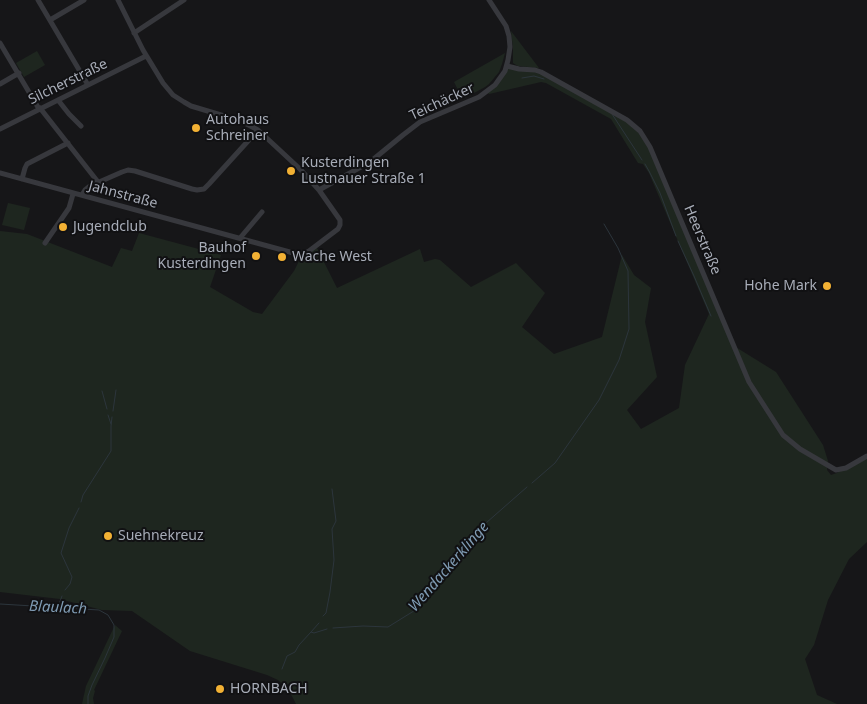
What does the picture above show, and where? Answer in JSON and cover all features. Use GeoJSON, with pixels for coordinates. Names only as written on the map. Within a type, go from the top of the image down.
{"type":"FeatureCollection","features":[{"type":"Feature","properties":{"kind":"street"},"geometry":{"type":"LineString","coordinates":[[38,0],[88,85]]}},
{"type":"Feature","properties":{"kind":"street"},"geometry":{"type":"LineString","coordinates":[[50,20],[83,0]]}},
{"type":"Feature","properties":{"kind":"street"},"geometry":{"type":"LineString","coordinates":[[118,0],[146,56],[173,94],[199,109],[252,126],[292,161],[319,190]]}},
{"type":"Feature","properties":{"kind":"street"},"geometry":{"type":"LineString","coordinates":[[134,33],[184,0]]}},
{"type":"Feature","properties":{"kind":"street","name":"Teichäcker"},"geometry":{"type":"LineString","coordinates":[[319,190],[370,162],[420,122],[484,94],[499,81],[507,66],[510,47],[509,36],[503,20],[489,0]]}},
{"type":"Feature","properties":{"kind":"street"},"geometry":{"type":"LineString","coordinates":[[0,43],[40,109],[98,182]]}},
{"type":"Feature","properties":{"kind":"street","name":"Silcherstraße"},"geometry":{"type":"LineString","coordinates":[[0,128],[146,56]]}},
{"type":"Feature","properties":{"kind":"street","name":"Heerstraße"},"geometry":{"type":"LineString","coordinates":[[507,66],[541,72],[627,120],[643,135],[653,153],[749,382],[784,435],[800,449],[836,470],[846,468],[867,456]]}},
{"type":"Feature","properties":{"kind":"street"},"geometry":{"type":"LineString","coordinates":[[0,84],[19,73]]}},
{"type":"Feature","properties":{"kind":"street"},"geometry":{"type":"LineString","coordinates":[[58,100],[81,126]]}},
{"type":"Feature","properties":{"kind":"street"},"geometry":{"type":"LineString","coordinates":[[82,195],[87,187],[122,172],[132,170],[200,190],[209,184],[258,130]]}},
{"type":"Feature","properties":{"kind":"street"},"geometry":{"type":"LineString","coordinates":[[22,179],[27,164],[68,143]]}},
{"type":"Feature","properties":{"kind":"street","name":"Jahnstraße"},"geometry":{"type":"LineString","coordinates":[[0,173],[297,254],[309,251],[338,229],[340,225],[338,216],[319,190]]}},
{"type":"Feature","properties":{"kind":"street"},"geometry":{"type":"LineString","coordinates":[[45,243],[69,208],[74,194]]}},
{"type":"Feature","properties":{"kind":"street"},"geometry":{"type":"LineString","coordinates":[[240,238],[262,212]]}},
{"type":"Feature","properties":{"kind":"shaded area"},"geometry":{"type":"Polygon","coordinates":[[[511,31],[539,68],[518,66],[513,63],[511,31]]]}},
{"type":"Feature","properties":{"kind":"shaded area"},"geometry":{"type":"Polygon","coordinates":[[[37,51],[45,65],[24,77],[16,63],[37,51]]]}},
{"type":"Feature","properties":{"kind":"shaded area"},"geometry":{"type":"Polygon","coordinates":[[[505,53],[499,72],[489,84],[465,98],[463,92],[458,90],[454,82],[505,53]]]}},
{"type":"Feature","properties":{"kind":"shaded area"},"geometry":{"type":"Polygon","coordinates":[[[507,66],[535,70],[627,120],[646,139],[734,346],[776,372],[823,445],[828,461],[827,470],[831,475],[867,455],[867,542],[849,559],[828,600],[814,645],[805,659],[817,695],[837,704],[296,704],[287,688],[278,680],[190,651],[132,611],[102,610],[60,599],[0,592],[0,231],[27,234],[112,267],[121,248],[132,251],[139,233],[221,255],[210,287],[253,312],[262,314],[294,271],[303,253],[316,246],[337,288],[420,249],[424,262],[435,259],[440,260],[471,287],[516,263],[545,293],[522,327],[554,354],[602,337],[622,255],[634,275],[651,288],[645,322],[657,377],[627,410],[641,429],[679,408],[685,365],[709,314],[649,173],[643,164],[638,163],[611,119],[546,83],[541,82],[489,94],[487,92],[507,66]]]}},
{"type":"Feature","properties":{"kind":"shaded area"},"geometry":{"type":"Polygon","coordinates":[[[8,203],[30,208],[24,230],[2,225],[8,203]]]}},
{"type":"Feature","properties":{"kind":"shaded area"},"geometry":{"type":"Polygon","coordinates":[[[115,625],[122,631],[94,690],[94,704],[82,704],[86,686],[115,625]]]}},
{"type":"Feature","properties":{"kind":"waterway"},"geometry":{"type":"LineString","coordinates":[[522,78],[534,76],[544,79]]}},
{"type":"Feature","properties":{"kind":"waterway"},"geometry":{"type":"LineString","coordinates":[[612,114],[642,160]]}},
{"type":"Feature","properties":{"kind":"waterway"},"geometry":{"type":"LineString","coordinates":[[645,164],[660,193],[676,236]]}},
{"type":"Feature","properties":{"kind":"waterway","name":"Wendackerklinge"},"geometry":{"type":"LineString","coordinates":[[532,483],[555,463],[599,400],[619,360],[629,329],[628,271],[618,248],[604,224]]}},
{"type":"Feature","properties":{"kind":"waterway"},"geometry":{"type":"LineString","coordinates":[[678,241],[711,316]]}},
{"type":"Feature","properties":{"kind":"waterway"},"geometry":{"type":"LineString","coordinates":[[113,411],[116,390]]}},
{"type":"Feature","properties":{"kind":"waterway"},"geometry":{"type":"LineString","coordinates":[[102,391],[107,409]]}},
{"type":"Feature","properties":{"kind":"waterway"},"geometry":{"type":"LineString","coordinates":[[108,415],[111,424]]}},
{"type":"Feature","properties":{"kind":"waterway"},"geometry":{"type":"LineString","coordinates":[[81,502],[83,495],[111,451],[112,417]]}},
{"type":"Feature","properties":{"kind":"waterway","name":"Wendackerklinge"},"geometry":{"type":"LineString","coordinates":[[333,628],[388,627],[417,609],[478,530],[527,487]]}},
{"type":"Feature","properties":{"kind":"waterway"},"geometry":{"type":"LineString","coordinates":[[323,616],[326,613],[334,560],[332,529],[336,521],[332,489]]}},
{"type":"Feature","properties":{"kind":"waterway"},"geometry":{"type":"LineString","coordinates":[[65,590],[70,584],[72,577],[61,553],[69,528],[79,508]]}},
{"type":"Feature","properties":{"kind":"waterway"},"geometry":{"type":"LineString","coordinates":[[58,607],[62,596]]}},
{"type":"Feature","properties":{"kind":"waterway","name":"Blaulach"},"geometry":{"type":"LineString","coordinates":[[0,604],[99,610],[108,615],[114,625],[114,637],[92,685],[88,696],[88,704]]}},
{"type":"Feature","properties":{"kind":"waterway"},"geometry":{"type":"LineString","coordinates":[[311,632],[319,623]]}},
{"type":"Feature","properties":{"kind":"waterway","name":"Wendackerklinge"},"geometry":{"type":"LineString","coordinates":[[282,669],[287,656],[295,652],[311,632],[314,633],[327,629]]}},
{"type":"Feature","properties":{"kind":"place","name":"Autohaus Schreiner"},"geometry":{"type":"Point","coordinates":[196,128]}},
{"type":"Feature","properties":{"kind":"place","name":"Kusterdingen Lustnauer Straße 1"},"geometry":{"type":"Point","coordinates":[291,171]}},
{"type":"Feature","properties":{"kind":"place","name":"Jugendclub"},"geometry":{"type":"Point","coordinates":[63,227]}},
{"type":"Feature","properties":{"kind":"place","name":"Bauhof Kusterdingen"},"geometry":{"type":"Point","coordinates":[256,256]}},
{"type":"Feature","properties":{"kind":"place","name":"Wache West"},"geometry":{"type":"Point","coordinates":[282,257]}},
{"type":"Feature","properties":{"kind":"place","name":"Hohe Mark"},"geometry":{"type":"Point","coordinates":[827,286]}},
{"type":"Feature","properties":{"kind":"place","name":"Suehnekreuz"},"geometry":{"type":"Point","coordinates":[108,536]}},
{"type":"Feature","properties":{"kind":"place","name":"HORNBACH"},"geometry":{"type":"Point","coordinates":[220,689]}}]}
